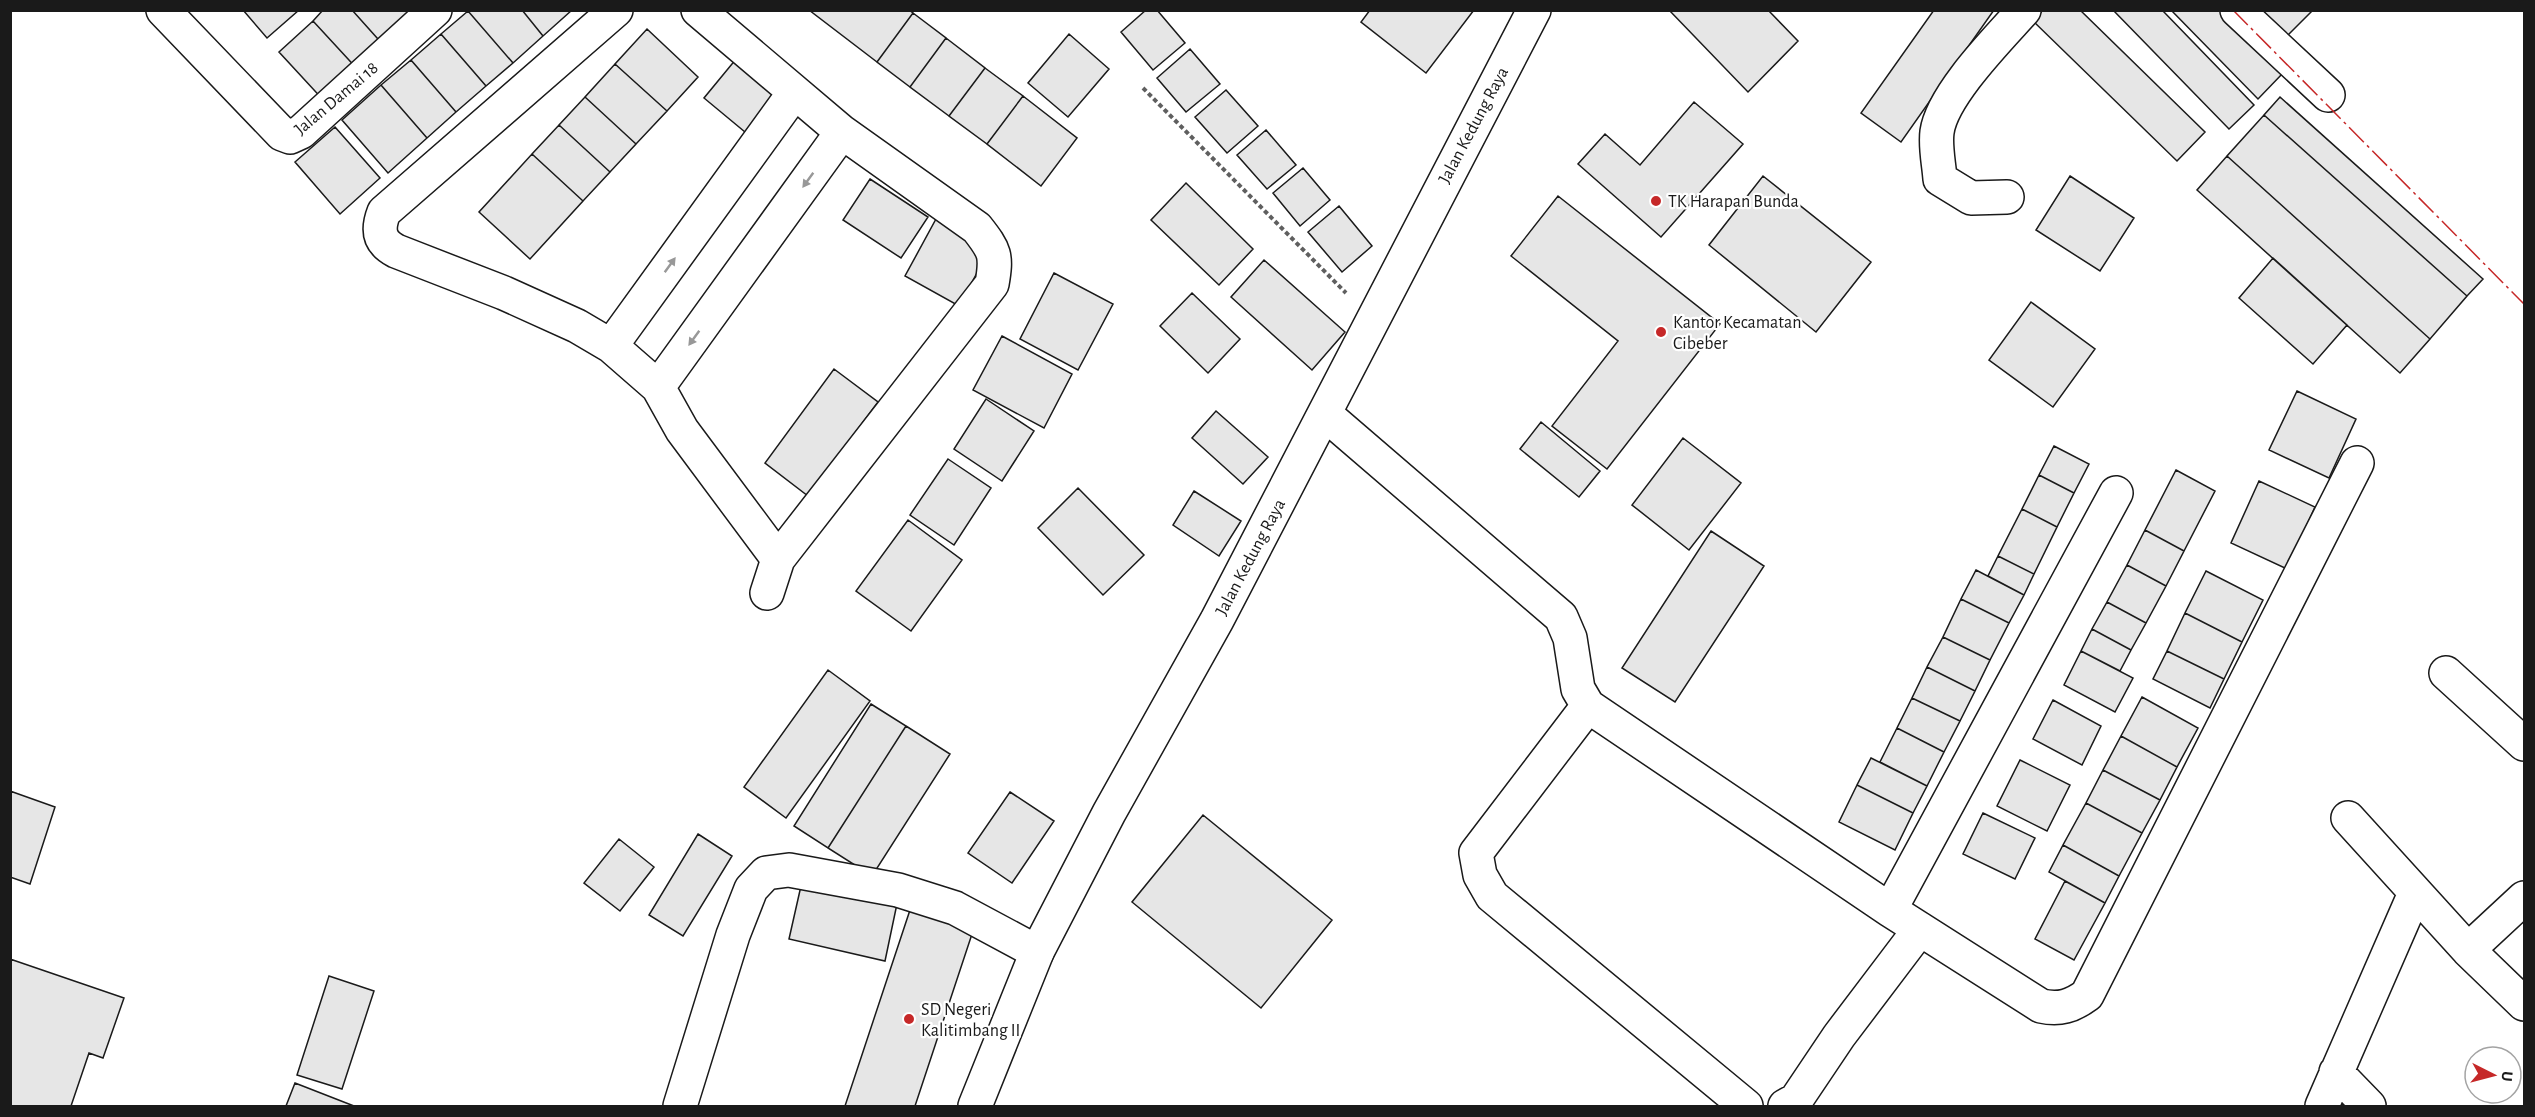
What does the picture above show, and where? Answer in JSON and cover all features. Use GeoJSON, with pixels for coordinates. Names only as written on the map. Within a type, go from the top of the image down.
{"type":"FeatureCollection","features":[{"type":"Feature","properties":{"kind":"street","name":"Jalan Damai 18"},"geometry":{"type":"LineString","coordinates":[[163,10],[282,134],[290,137],[301,132],[435,10]]}},
{"type":"Feature","properties":{"kind":"street"},"geometry":{"type":"LineString","coordinates":[[616,10],[384,212],[380,223],[380,235],[385,245],[577,326],[611,346],[658,387],[688,439],[778,560]]}},
{"type":"Feature","properties":{"kind":"street"},"geometry":{"type":"LineString","coordinates":[[698,10],[842,132],[977,228],[993,248],[992,284],[778,560],[767,593]]}},
{"type":"Feature","properties":{"kind":"street","name":"Jalan Kedung Raya"},"geometry":{"type":"LineString","coordinates":[[975,1107],[1037,952],[1108,813],[1217,620],[1533,10]]}},
{"type":"Feature","properties":{"kind":"street"},"geometry":{"type":"LineString","coordinates":[[2007,197],[1971,198],[1940,179],[1937,131],[1949,103],[1978,60],[2024,10]]}},
{"type":"Feature","properties":{"kind":"street"},"geometry":{"type":"LineString","coordinates":[[2237,10],[2328,95]]}},
{"type":"Feature","properties":{"kind":"street"},"geometry":{"type":"LineString","coordinates":[[611,346],[794,93]]}},
{"type":"Feature","properties":{"kind":"street"},"geometry":{"type":"LineString","coordinates":[[658,387],[842,132]]}},
{"type":"Feature","properties":{"kind":"street"},"geometry":{"type":"LineString","coordinates":[[1325,414],[1561,617],[1570,638],[1578,689],[1587,706],[1890,910],[2041,1006],[2052,1009],[2073,1005],[2087,995],[2357,463]]}},
{"type":"Feature","properties":{"kind":"street"},"geometry":{"type":"LineString","coordinates":[[1890,910],[2116,493]]}},
{"type":"Feature","properties":{"kind":"street"},"geometry":{"type":"LineString","coordinates":[[2446,673],[2524,744]]}},
{"type":"Feature","properties":{"kind":"street"},"geometry":{"type":"LineString","coordinates":[[1587,706],[1476,853],[1480,875],[1492,896],[1746,1107]]}},
{"type":"Feature","properties":{"kind":"street"},"geometry":{"type":"LineString","coordinates":[[2348,818],[2468,950],[2524,1004]]}},
{"type":"Feature","properties":{"kind":"street"},"geometry":{"type":"LineString","coordinates":[[680,1107],[733,935],[751,890],[766,873],[789,870],[898,890],[955,908],[1037,952]]}},
{"type":"Feature","properties":{"kind":"street"},"geometry":{"type":"LineString","coordinates":[[2322,1107],[2415,893]]}},
{"type":"Feature","properties":{"kind":"street"},"geometry":{"type":"LineString","coordinates":[[2468,950],[2524,898]]}},
{"type":"Feature","properties":{"kind":"street"},"geometry":{"type":"LineString","coordinates":[[1785,1107],[1796,1100],[1839,1036],[1920,929]]}},
{"type":"Feature","properties":{"kind":"street"},"geometry":{"type":"LineString","coordinates":[[2336,1072],[2369,1107]]}},
{"type":"Feature","properties":{"kind":"path"},"geometry":{"type":"LineString","coordinates":[[1143,88],[1371,319]]}},
{"type":"Feature","properties":{"kind":"building"},"geometry":{"type":"Polygon","coordinates":[[[243,10],[299,10],[267,38],[243,10]]]}},
{"type":"Feature","properties":{"kind":"building"},"geometry":{"type":"Polygon","coordinates":[[[323,10],[352,10],[386,48],[360,72],[313,21],[323,10]]]}},
{"type":"Feature","properties":{"kind":"building"},"geometry":{"type":"Polygon","coordinates":[[[352,10],[426,10],[386,48],[352,10]]]}},
{"type":"Feature","properties":{"kind":"building"},"geometry":{"type":"Polygon","coordinates":[[[522,10],[543,36],[513,63],[468,11],[522,10]]]}},
{"type":"Feature","properties":{"kind":"building"},"geometry":{"type":"Polygon","coordinates":[[[522,10],[572,10],[543,36],[522,10]]]}},
{"type":"Feature","properties":{"kind":"building"},"geometry":{"type":"Polygon","coordinates":[[[809,10],[909,10],[913,13],[877,62],[809,10]]]}},
{"type":"Feature","properties":{"kind":"building"},"geometry":{"type":"Polygon","coordinates":[[[1146,10],[1157,10],[1185,43],[1153,70],[1121,32],[1146,10]]]}},
{"type":"Feature","properties":{"kind":"building"},"geometry":{"type":"Polygon","coordinates":[[[1370,10],[1474,10],[1426,73],[1361,22],[1370,10]]]}},
{"type":"Feature","properties":{"kind":"building"},"geometry":{"type":"Polygon","coordinates":[[[1669,10],[1768,10],[1798,41],[1748,92],[1669,10]]]}},
{"type":"Feature","properties":{"kind":"building"},"geometry":{"type":"Polygon","coordinates":[[[1934,10],[1994,10],[1901,142],[1861,113],[1934,10]]]}},
{"type":"Feature","properties":{"kind":"building"},"geometry":{"type":"Polygon","coordinates":[[[2043,10],[2080,10],[2205,132],[2177,161],[2033,21],[2043,10]]]}},
{"type":"Feature","properties":{"kind":"building"},"geometry":{"type":"Polygon","coordinates":[[[2113,10],[2162,10],[2254,105],[2229,129],[2113,10]]]}},
{"type":"Feature","properties":{"kind":"building"},"geometry":{"type":"Polygon","coordinates":[[[2171,10],[2221,10],[2283,73],[2258,99],[2171,10]]]}},
{"type":"Feature","properties":{"kind":"building"},"geometry":{"type":"Polygon","coordinates":[[[2261,10],[2313,10],[2286,37],[2261,10]]]}},
{"type":"Feature","properties":{"kind":"building"},"geometry":{"type":"Polygon","coordinates":[[[468,11],[513,63],[486,86],[441,34],[468,11]]]}},
{"type":"Feature","properties":{"kind":"building"},"geometry":{"type":"Polygon","coordinates":[[[913,13],[946,38],[910,87],[877,62],[913,13]]]}},
{"type":"Feature","properties":{"kind":"building"},"geometry":{"type":"Polygon","coordinates":[[[313,21],[360,72],[326,103],[279,52],[313,21]]]}},
{"type":"Feature","properties":{"kind":"building"},"geometry":{"type":"Polygon","coordinates":[[[647,29],[698,77],[667,111],[615,64],[647,29]]]}},
{"type":"Feature","properties":{"kind":"building"},"geometry":{"type":"Polygon","coordinates":[[[441,34],[486,86],[456,112],[411,60],[441,34]]]}},
{"type":"Feature","properties":{"kind":"building"},"geometry":{"type":"Polygon","coordinates":[[[1069,34],[1109,69],[1068,117],[1028,83],[1069,34]]]}},
{"type":"Feature","properties":{"kind":"building"},"geometry":{"type":"Polygon","coordinates":[[[946,38],[985,68],[949,116],[910,87],[946,38]]]}},
{"type":"Feature","properties":{"kind":"building"},"geometry":{"type":"Polygon","coordinates":[[[1190,49],[1220,84],[1186,112],[1157,78],[1190,49]]]}},
{"type":"Feature","properties":{"kind":"building"},"geometry":{"type":"Polygon","coordinates":[[[741,53],[783,87],[745,132],[704,98],[741,53]]]}},
{"type":"Feature","properties":{"kind":"building"},"geometry":{"type":"Polygon","coordinates":[[[411,60],[456,112],[427,138],[381,85],[411,60]]]}},
{"type":"Feature","properties":{"kind":"building"},"geometry":{"type":"Polygon","coordinates":[[[615,64],[667,111],[636,144],[585,97],[615,64]]]}},
{"type":"Feature","properties":{"kind":"building"},"geometry":{"type":"Polygon","coordinates":[[[985,68],[1023,96],[987,144],[949,116],[985,68]]]}},
{"type":"Feature","properties":{"kind":"building"},"geometry":{"type":"Polygon","coordinates":[[[381,85],[427,138],[388,173],[342,120],[381,85]]]}},
{"type":"Feature","properties":{"kind":"building"},"geometry":{"type":"Polygon","coordinates":[[[1226,90],[1258,126],[1227,153],[1195,117],[1226,90]]]}},
{"type":"Feature","properties":{"kind":"building"},"geometry":{"type":"Polygon","coordinates":[[[1023,96],[1077,138],[1041,186],[987,144],[1023,96]]]}},
{"type":"Feature","properties":{"kind":"building"},"geometry":{"type":"Polygon","coordinates":[[[585,97],[636,144],[610,172],[559,125],[585,97]]]}},
{"type":"Feature","properties":{"kind":"building"},"geometry":{"type":"Polygon","coordinates":[[[2280,97],[2483,279],[2467,296],[2264,115],[2280,97]]]}},
{"type":"Feature","properties":{"kind":"building","name":"TK Harapan Bunda"},"geometry":{"type":"Polygon","coordinates":[[[1694,102],[1743,144],[1661,237],[1578,164],[1605,134],[1640,165],[1694,102]]]}},
{"type":"Feature","properties":{"kind":"building"},"geometry":{"type":"Polygon","coordinates":[[[2264,115],[2467,296],[2430,339],[2227,156],[2264,115]]]}},
{"type":"Feature","properties":{"kind":"building"},"geometry":{"type":"Polygon","coordinates":[[[559,125],[610,172],[583,201],[532,154],[559,125]]]}},
{"type":"Feature","properties":{"kind":"building"},"geometry":{"type":"Polygon","coordinates":[[[335,127],[380,178],[340,214],[295,162],[335,127]]]}},
{"type":"Feature","properties":{"kind":"building"},"geometry":{"type":"Polygon","coordinates":[[[1266,130],[1296,165],[1267,189],[1237,155],[1266,130]]]}},
{"type":"Feature","properties":{"kind":"building"},"geometry":{"type":"Polygon","coordinates":[[[532,154],[583,201],[530,259],[479,212],[532,154]]]}},
{"type":"Feature","properties":{"kind":"building"},"geometry":{"type":"Polygon","coordinates":[[[2227,156],[2430,339],[2400,373],[2197,190],[2227,156]]]}},
{"type":"Feature","properties":{"kind":"building"},"geometry":{"type":"Polygon","coordinates":[[[1303,168],[1330,200],[1300,226],[1273,193],[1303,168]]]}},
{"type":"Feature","properties":{"kind":"building"},"geometry":{"type":"Polygon","coordinates":[[[1763,176],[1871,262],[1816,332],[1709,245],[1763,176]]]}},
{"type":"Feature","properties":{"kind":"building"},"geometry":{"type":"Polygon","coordinates":[[[2070,176],[2134,218],[2100,271],[2036,230],[2070,176]]]}},
{"type":"Feature","properties":{"kind":"building"},"geometry":{"type":"Polygon","coordinates":[[[870,179],[928,217],[901,258],[843,220],[870,179]]]}},
{"type":"Feature","properties":{"kind":"building"},"geometry":{"type":"Polygon","coordinates":[[[1186,183],[1253,249],[1219,285],[1151,220],[1186,183]]]}},
{"type":"Feature","properties":{"kind":"building","name":"Kantor Kecamatan Cibeber"},"geometry":{"type":"Polygon","coordinates":[[[1558,196],[1720,324],[1607,469],[1552,426],[1618,341],[1511,256],[1558,196]]]}},
{"type":"Feature","properties":{"kind":"building"},"geometry":{"type":"Polygon","coordinates":[[[1339,206],[1372,246],[1342,272],[1308,232],[1339,206]]]}},
{"type":"Feature","properties":{"kind":"building"},"geometry":{"type":"Polygon","coordinates":[[[936,219],[990,249],[959,306],[905,276],[936,219]]]}},
{"type":"Feature","properties":{"kind":"building"},"geometry":{"type":"Polygon","coordinates":[[[2273,258],[2347,325],[2313,364],[2239,298],[2273,258]]]}},
{"type":"Feature","properties":{"kind":"building"},"geometry":{"type":"Polygon","coordinates":[[[1264,260],[1345,332],[1312,370],[1231,297],[1264,260]]]}},
{"type":"Feature","properties":{"kind":"building"},"geometry":{"type":"Polygon","coordinates":[[[1054,273],[1113,304],[1078,370],[1020,339],[1054,273]]]}},
{"type":"Feature","properties":{"kind":"building"},"geometry":{"type":"Polygon","coordinates":[[[1192,293],[1240,339],[1208,373],[1160,326],[1192,293]]]}},
{"type":"Feature","properties":{"kind":"building"},"geometry":{"type":"Polygon","coordinates":[[[2031,302],[2095,349],[2053,407],[1989,360],[2031,302]]]}},
{"type":"Feature","properties":{"kind":"building"},"geometry":{"type":"Polygon","coordinates":[[[1002,336],[1072,374],[1044,428],[973,390],[1002,336]]]}},
{"type":"Feature","properties":{"kind":"building"},"geometry":{"type":"Polygon","coordinates":[[[834,369],[878,402],[808,496],[765,463],[834,369]]]}},
{"type":"Feature","properties":{"kind":"building"},"geometry":{"type":"Polygon","coordinates":[[[2297,391],[2356,419],[2329,478],[2269,450],[2297,391]]]}},
{"type":"Feature","properties":{"kind":"building"},"geometry":{"type":"Polygon","coordinates":[[[986,399],[1034,431],[1002,481],[954,449],[986,399]]]}},
{"type":"Feature","properties":{"kind":"building"},"geometry":{"type":"Polygon","coordinates":[[[1216,411],[1268,457],[1243,484],[1192,438],[1216,411]]]}},
{"type":"Feature","properties":{"kind":"building"},"geometry":{"type":"Polygon","coordinates":[[[1541,422],[1600,471],[1579,497],[1520,449],[1541,422]]]}},
{"type":"Feature","properties":{"kind":"building"},"geometry":{"type":"Polygon","coordinates":[[[1683,438],[1741,483],[1689,550],[1632,505],[1683,438]]]}},
{"type":"Feature","properties":{"kind":"building"},"geometry":{"type":"Polygon","coordinates":[[[2054,446],[2089,464],[2074,493],[2039,475],[2054,446]]]}},
{"type":"Feature","properties":{"kind":"building"},"geometry":{"type":"Polygon","coordinates":[[[948,459],[991,488],[954,545],[910,515],[948,459]]]}},
{"type":"Feature","properties":{"kind":"building"},"geometry":{"type":"Polygon","coordinates":[[[2176,470],[2215,491],[2184,551],[2145,530],[2176,470]]]}},
{"type":"Feature","properties":{"kind":"building"},"geometry":{"type":"Polygon","coordinates":[[[2039,475],[2074,493],[2057,527],[2022,509],[2039,475]]]}},
{"type":"Feature","properties":{"kind":"building"},"geometry":{"type":"Polygon","coordinates":[[[2259,481],[2315,507],[2287,569],[2231,543],[2259,481]]]}},
{"type":"Feature","properties":{"kind":"building"},"geometry":{"type":"Polygon","coordinates":[[[1078,488],[1144,555],[1103,595],[1038,528],[1078,488]]]}},
{"type":"Feature","properties":{"kind":"building"},"geometry":{"type":"Polygon","coordinates":[[[1194,491],[1241,521],[1219,556],[1173,525],[1194,491]]]}},
{"type":"Feature","properties":{"kind":"building"},"geometry":{"type":"Polygon","coordinates":[[[2022,509],[2057,527],[2034,574],[1998,556],[2022,509]]]}},
{"type":"Feature","properties":{"kind":"building"},"geometry":{"type":"Polygon","coordinates":[[[908,520],[962,560],[911,631],[856,591],[908,520]]]}},
{"type":"Feature","properties":{"kind":"building"},"geometry":{"type":"Polygon","coordinates":[[[2145,530],[2184,551],[2166,586],[2127,565],[2145,530]]]}},
{"type":"Feature","properties":{"kind":"building"},"geometry":{"type":"Polygon","coordinates":[[[1711,531],[1764,566],[1675,702],[1622,668],[1711,531]]]}},
{"type":"Feature","properties":{"kind":"building"},"geometry":{"type":"Polygon","coordinates":[[[1998,556],[2034,574],[2024,595],[1988,576],[1998,556]]]}},
{"type":"Feature","properties":{"kind":"building"},"geometry":{"type":"Polygon","coordinates":[[[2127,565],[2166,586],[2146,623],[2107,602],[2127,565]]]}},
{"type":"Feature","properties":{"kind":"building"},"geometry":{"type":"Polygon","coordinates":[[[1976,570],[2024,595],[2009,623],[1961,599],[1976,570]]]}},
{"type":"Feature","properties":{"kind":"building"},"geometry":{"type":"Polygon","coordinates":[[[2206,571],[2263,600],[2242,642],[2185,613],[2206,571]]]}},
{"type":"Feature","properties":{"kind":"building"},"geometry":{"type":"Polygon","coordinates":[[[1961,599],[2009,623],[1990,660],[1943,637],[1961,599]]]}},
{"type":"Feature","properties":{"kind":"building"},"geometry":{"type":"Polygon","coordinates":[[[2107,602],[2146,623],[2131,650],[2092,629],[2107,602]]]}},
{"type":"Feature","properties":{"kind":"building"},"geometry":{"type":"Polygon","coordinates":[[[2185,613],[2242,642],[2224,679],[2167,651],[2185,613]]]}},
{"type":"Feature","properties":{"kind":"building"},"geometry":{"type":"Polygon","coordinates":[[[2092,629],[2131,650],[2120,671],[2081,651],[2092,629]]]}},
{"type":"Feature","properties":{"kind":"building"},"geometry":{"type":"Polygon","coordinates":[[[1943,637],[1990,660],[1975,691],[1927,667],[1943,637]]]}},
{"type":"Feature","properties":{"kind":"building"},"geometry":{"type":"Polygon","coordinates":[[[2081,651],[2133,678],[2115,712],[2064,685],[2081,651]]]}},
{"type":"Feature","properties":{"kind":"building"},"geometry":{"type":"Polygon","coordinates":[[[2167,651],[2224,679],[2210,708],[2153,679],[2167,651]]]}},
{"type":"Feature","properties":{"kind":"building"},"geometry":{"type":"Polygon","coordinates":[[[1927,667],[1975,691],[1960,721],[1912,698],[1927,667]]]}},
{"type":"Feature","properties":{"kind":"building"},"geometry":{"type":"Polygon","coordinates":[[[828,670],[870,701],[786,818],[744,787],[828,670]]]}},
{"type":"Feature","properties":{"kind":"building"},"geometry":{"type":"Polygon","coordinates":[[[2142,697],[2198,728],[2177,767],[2121,736],[2142,697]]]}},
{"type":"Feature","properties":{"kind":"building"},"geometry":{"type":"Polygon","coordinates":[[[1912,698],[1960,721],[1944,752],[1897,728],[1912,698]]]}},
{"type":"Feature","properties":{"kind":"building"},"geometry":{"type":"Polygon","coordinates":[[[2053,700],[2101,726],[2082,765],[2033,739],[2053,700]]]}},
{"type":"Feature","properties":{"kind":"building"},"geometry":{"type":"Polygon","coordinates":[[[871,704],[906,726],[828,848],[794,826],[871,704]]]}},
{"type":"Feature","properties":{"kind":"building"},"geometry":{"type":"Polygon","coordinates":[[[906,726],[950,754],[872,876],[828,848],[906,726]]]}},
{"type":"Feature","properties":{"kind":"building"},"geometry":{"type":"Polygon","coordinates":[[[1897,728],[1944,752],[1927,786],[1880,762],[1897,728]]]}},
{"type":"Feature","properties":{"kind":"building"},"geometry":{"type":"Polygon","coordinates":[[[2121,736],[2177,767],[2160,800],[2103,770],[2121,736]]]}},
{"type":"Feature","properties":{"kind":"building"},"geometry":{"type":"Polygon","coordinates":[[[1871,758],[1927,786],[1913,813],[1857,785],[1871,758]]]}},
{"type":"Feature","properties":{"kind":"building"},"geometry":{"type":"Polygon","coordinates":[[[2020,760],[2070,785],[2047,831],[1997,806],[2020,760]]]}},
{"type":"Feature","properties":{"kind":"building"},"geometry":{"type":"Polygon","coordinates":[[[2103,770],[2160,800],[2142,833],[2086,803],[2103,770]]]}},
{"type":"Feature","properties":{"kind":"building"},"geometry":{"type":"Polygon","coordinates":[[[1857,785],[1913,813],[1895,850],[1839,822],[1857,785]]]}},
{"type":"Feature","properties":{"kind":"building"},"geometry":{"type":"Polygon","coordinates":[[[10,791],[55,807],[30,884],[10,877],[10,791]]]}},
{"type":"Feature","properties":{"kind":"building"},"geometry":{"type":"Polygon","coordinates":[[[1010,792],[1054,821],[1012,883],[968,853],[1010,792]]]}},
{"type":"Feature","properties":{"kind":"building"},"geometry":{"type":"Polygon","coordinates":[[[2086,803],[2142,833],[2119,876],[2063,845],[2086,803]]]}},
{"type":"Feature","properties":{"kind":"building"},"geometry":{"type":"Polygon","coordinates":[[[1983,813],[2035,838],[2015,879],[1963,854],[1983,813]]]}},
{"type":"Feature","properties":{"kind":"building"},"geometry":{"type":"Polygon","coordinates":[[[1203,815],[1332,920],[1261,1008],[1132,902],[1203,815]]]}},
{"type":"Feature","properties":{"kind":"building"},"geometry":{"type":"Polygon","coordinates":[[[698,834],[732,856],[683,936],[649,915],[698,834]]]}},
{"type":"Feature","properties":{"kind":"building"},"geometry":{"type":"Polygon","coordinates":[[[619,839],[654,867],[620,911],[584,883],[619,839]]]}},
{"type":"Feature","properties":{"kind":"building"},"geometry":{"type":"Polygon","coordinates":[[[2063,845],[2119,876],[2105,903],[2049,872],[2063,845]]]}},
{"type":"Feature","properties":{"kind":"building"},"geometry":{"type":"Polygon","coordinates":[[[803,877],[898,899],[885,961],[789,939],[803,877]]]}},
{"type":"Feature","properties":{"kind":"building"},"geometry":{"type":"Polygon","coordinates":[[[2065,881],[2105,903],[2074,960],[2035,939],[2065,881]]]}},
{"type":"Feature","properties":{"kind":"building","name":"SD Negeri Kalitimbang II"},"geometry":{"type":"Polygon","coordinates":[[[910,910],[973,931],[915,1106],[845,1106],[910,910]]]}},
{"type":"Feature","properties":{"kind":"building"},"geometry":{"type":"Polygon","coordinates":[[[10,959],[124,998],[103,1058],[89,1053],[71,1106],[10,1106],[10,959]]]}},
{"type":"Feature","properties":{"kind":"building"},"geometry":{"type":"Polygon","coordinates":[[[329,976],[374,991],[342,1089],[297,1075],[329,976]]]}},
{"type":"Feature","properties":{"kind":"building"},"geometry":{"type":"Polygon","coordinates":[[[295,1083],[354,1106],[286,1106],[295,1083]]]}},
{"type":"Feature","properties":{"kind":"power"},"geometry":{"type":"LineString","coordinates":[[2233,10],[2524,304]]}},
{"type":"Feature","properties":{"kind":"place","name":"TK Harapan Bunda"},"geometry":{"type":"Point","coordinates":[1656,201]}},
{"type":"Feature","properties":{"kind":"place","name":"Kantor Kecamatan Cibeber"},"geometry":{"type":"Point","coordinates":[1661,332]}},
{"type":"Feature","properties":{"kind":"place","name":"SD Negeri Kalitimbang II"},"geometry":{"type":"Point","coordinates":[909,1019]}}]}
